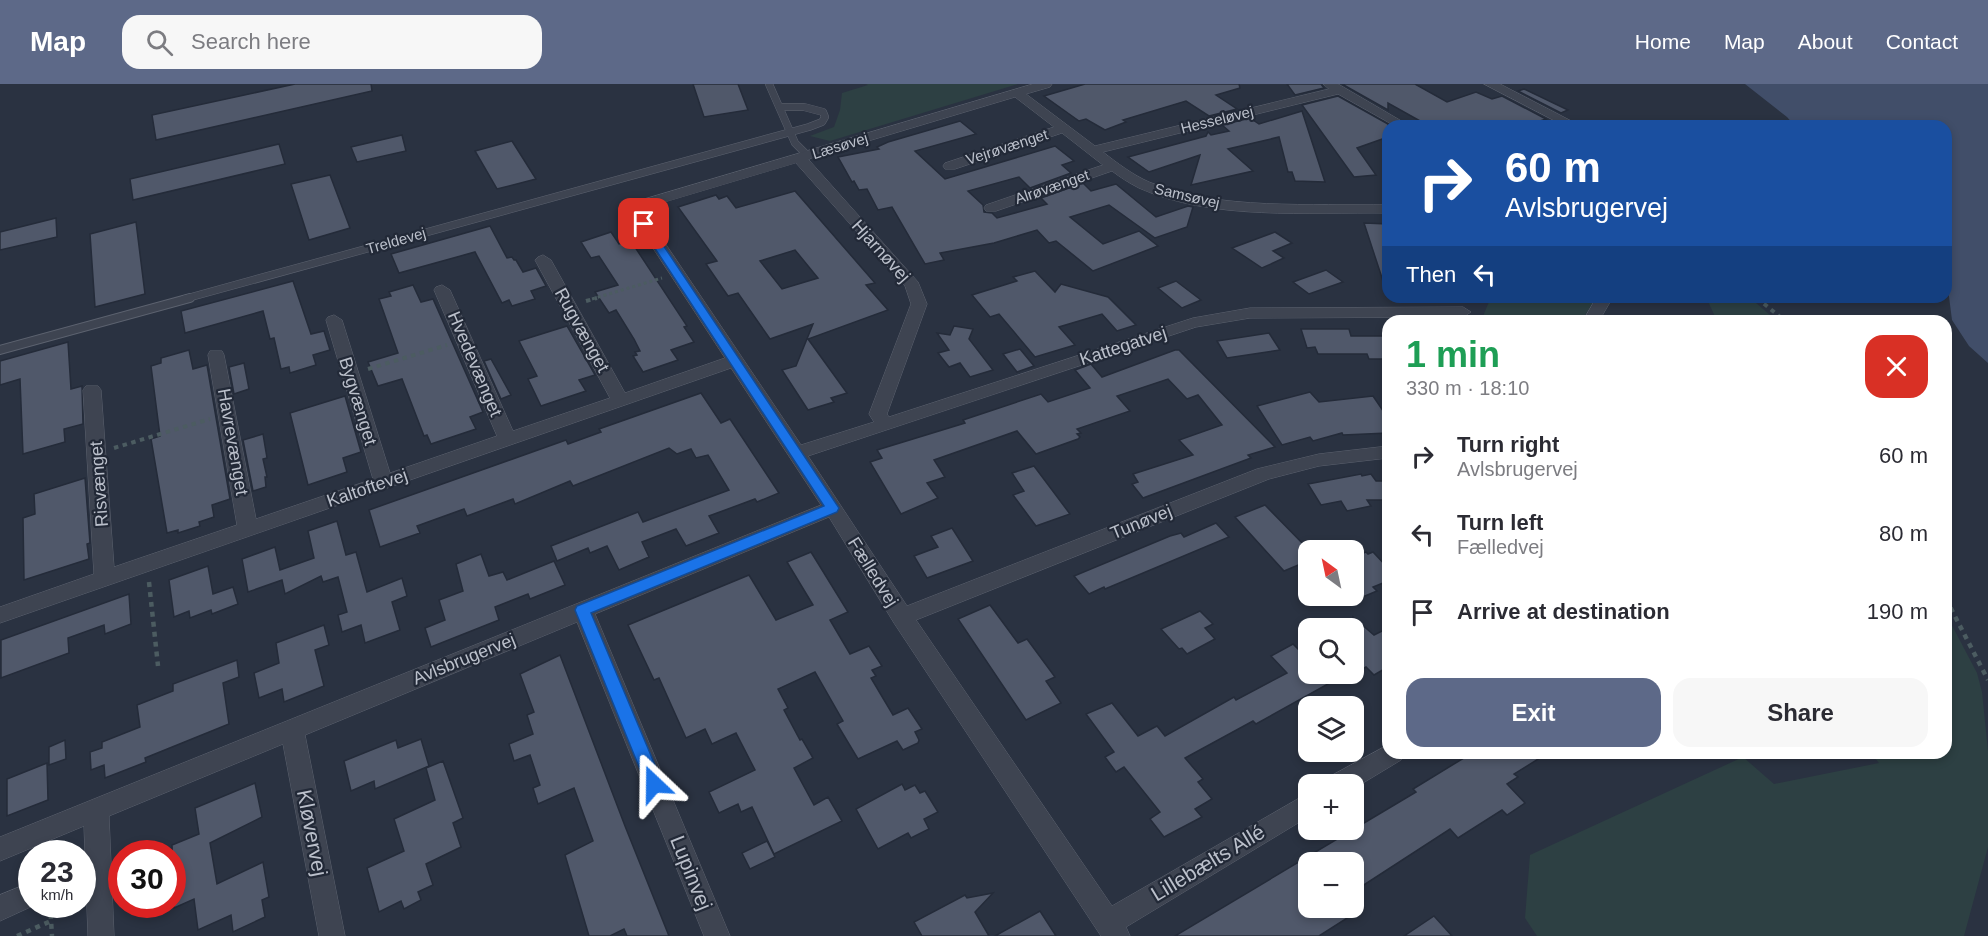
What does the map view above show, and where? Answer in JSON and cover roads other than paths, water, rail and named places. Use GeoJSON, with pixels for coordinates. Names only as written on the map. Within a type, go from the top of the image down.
{"type":"FeatureCollection","features":[{"type":"Feature","properties":{"kind":"street","name":"Læsøvej"},"geometry":{"type":"LineString","coordinates":[[633,207],[1046,84]]}},
{"type":"Feature","properties":{"kind":"street"},"geometry":{"type":"LineString","coordinates":[[1490,84],[1563,120]]}},
{"type":"Feature","properties":{"kind":"street"},"geometry":{"type":"LineString","coordinates":[[1334,87],[1393,120]]}},
{"type":"Feature","properties":{"kind":"street","name":"Hesseløvej"},"geometry":{"type":"LineString","coordinates":[[1094,150],[1334,87]]}},
{"type":"Feature","properties":{"kind":"street","name":"Samsøvej"},"geometry":{"type":"LineString","coordinates":[[1017,93],[1113,166],[1142,184],[1168,194],[1231,206],[1382,209]]}},
{"type":"Feature","properties":{"kind":"street","name":"Vejrøvænget"},"geometry":{"type":"LineString","coordinates":[[950,166],[1065,129]]}},
{"type":"Feature","properties":{"kind":"street","name":"Hjarnøvej"},"geometry":{"type":"LineString","coordinates":[[804,157],[912,285],[919,304],[878,414],[885,424]]}},
{"type":"Feature","properties":{"kind":"street","name":"Alrøvænget"},"geometry":{"type":"LineString","coordinates":[[991,208],[1113,166]]}},
{"type":"Feature","properties":{"kind":"street","name":"Fælledvej"},"geometry":{"type":"LineString","coordinates":[[633,207],[833,508],[902,617],[1112,930]]}},
{"type":"Feature","properties":{"kind":"street","name":"Rugvænget"},"geometry":{"type":"LineString","coordinates":[[543,260],[620,400]]}},
{"type":"Feature","properties":{"kind":"street","name":"Hvedevænget"},"geometry":{"type":"LineString","coordinates":[[442,290],[507,440]]}},
{"type":"Feature","properties":{"kind":"street","name":"Kattegatvej"},"geometry":{"type":"LineString","coordinates":[[795,454],[1193,323],[1250,313],[1466,310]]}},
{"type":"Feature","properties":{"kind":"street","name":"Bygvænget"},"geometry":{"type":"LineString","coordinates":[[334,320],[383,482]]}},
{"type":"Feature","properties":{"kind":"street","name":"Havrevænget"},"geometry":{"type":"LineString","coordinates":[[216,355],[248,529]]}},
{"type":"Feature","properties":{"kind":"street","name":"Kaltoftevej"},"geometry":{"type":"LineString","coordinates":[[0,615],[734,361]]}},
{"type":"Feature","properties":{"kind":"street","name":"Risvænget"},"geometry":{"type":"LineString","coordinates":[[92,390],[105,578]]}},
{"type":"Feature","properties":{"kind":"street","name":"Tunøvej"},"geometry":{"type":"LineString","coordinates":[[902,617],[1264,474],[1319,460],[1382,453]]}},
{"type":"Feature","properties":{"kind":"street","name":"Avlsbrugervej"},"geometry":{"type":"LineString","coordinates":[[0,849],[833,508]]}},
{"type":"Feature","properties":{"kind":"street","name":"Lupinvej"},"geometry":{"type":"LineString","coordinates":[[583,610],[717,936]]}},
{"type":"Feature","properties":{"kind":"street","name":"Kløvervej"},"geometry":{"type":"LineString","coordinates":[[292,729],[332,936]]}},
{"type":"Feature","properties":{"kind":"street"},"geometry":{"type":"LineString","coordinates":[[1357,774],[1383,759]]}},
{"type":"Feature","properties":{"kind":"street"},"geometry":{"type":"LineString","coordinates":[[93,840],[96,809]]}},
{"type":"Feature","properties":{"kind":"street","name":"Lillebælts Allé"},"geometry":{"type":"LineString","coordinates":[[1112,930],[1298,810]]}},
{"type":"Feature","properties":{"kind":"street"},"geometry":{"type":"LineString","coordinates":[[0,908],[18,900]]}},
{"type":"Feature","properties":{"kind":"street"},"geometry":{"type":"LineString","coordinates":[[96,906],[101,936]]}},
{"type":"Feature","properties":{"kind":"lane"},"geometry":{"type":"LineString","coordinates":[[769,84],[795,143],[804,157]]}},
{"type":"Feature","properties":{"kind":"lane","name":"Treldevej"},"geometry":{"type":"LineString","coordinates":[[0,350],[822,122],[825,117],[823,112],[804,107],[780,107]]}},
{"type":"Feature","properties":{"kind":"water"},"geometry":{"type":"Polygon","coordinates":[[[1745,84],[1988,84],[1988,363],[1969,346],[1952,320],[1950,303],[1952,303],[1952,120],[1790,120],[1745,84]]]}}]}
